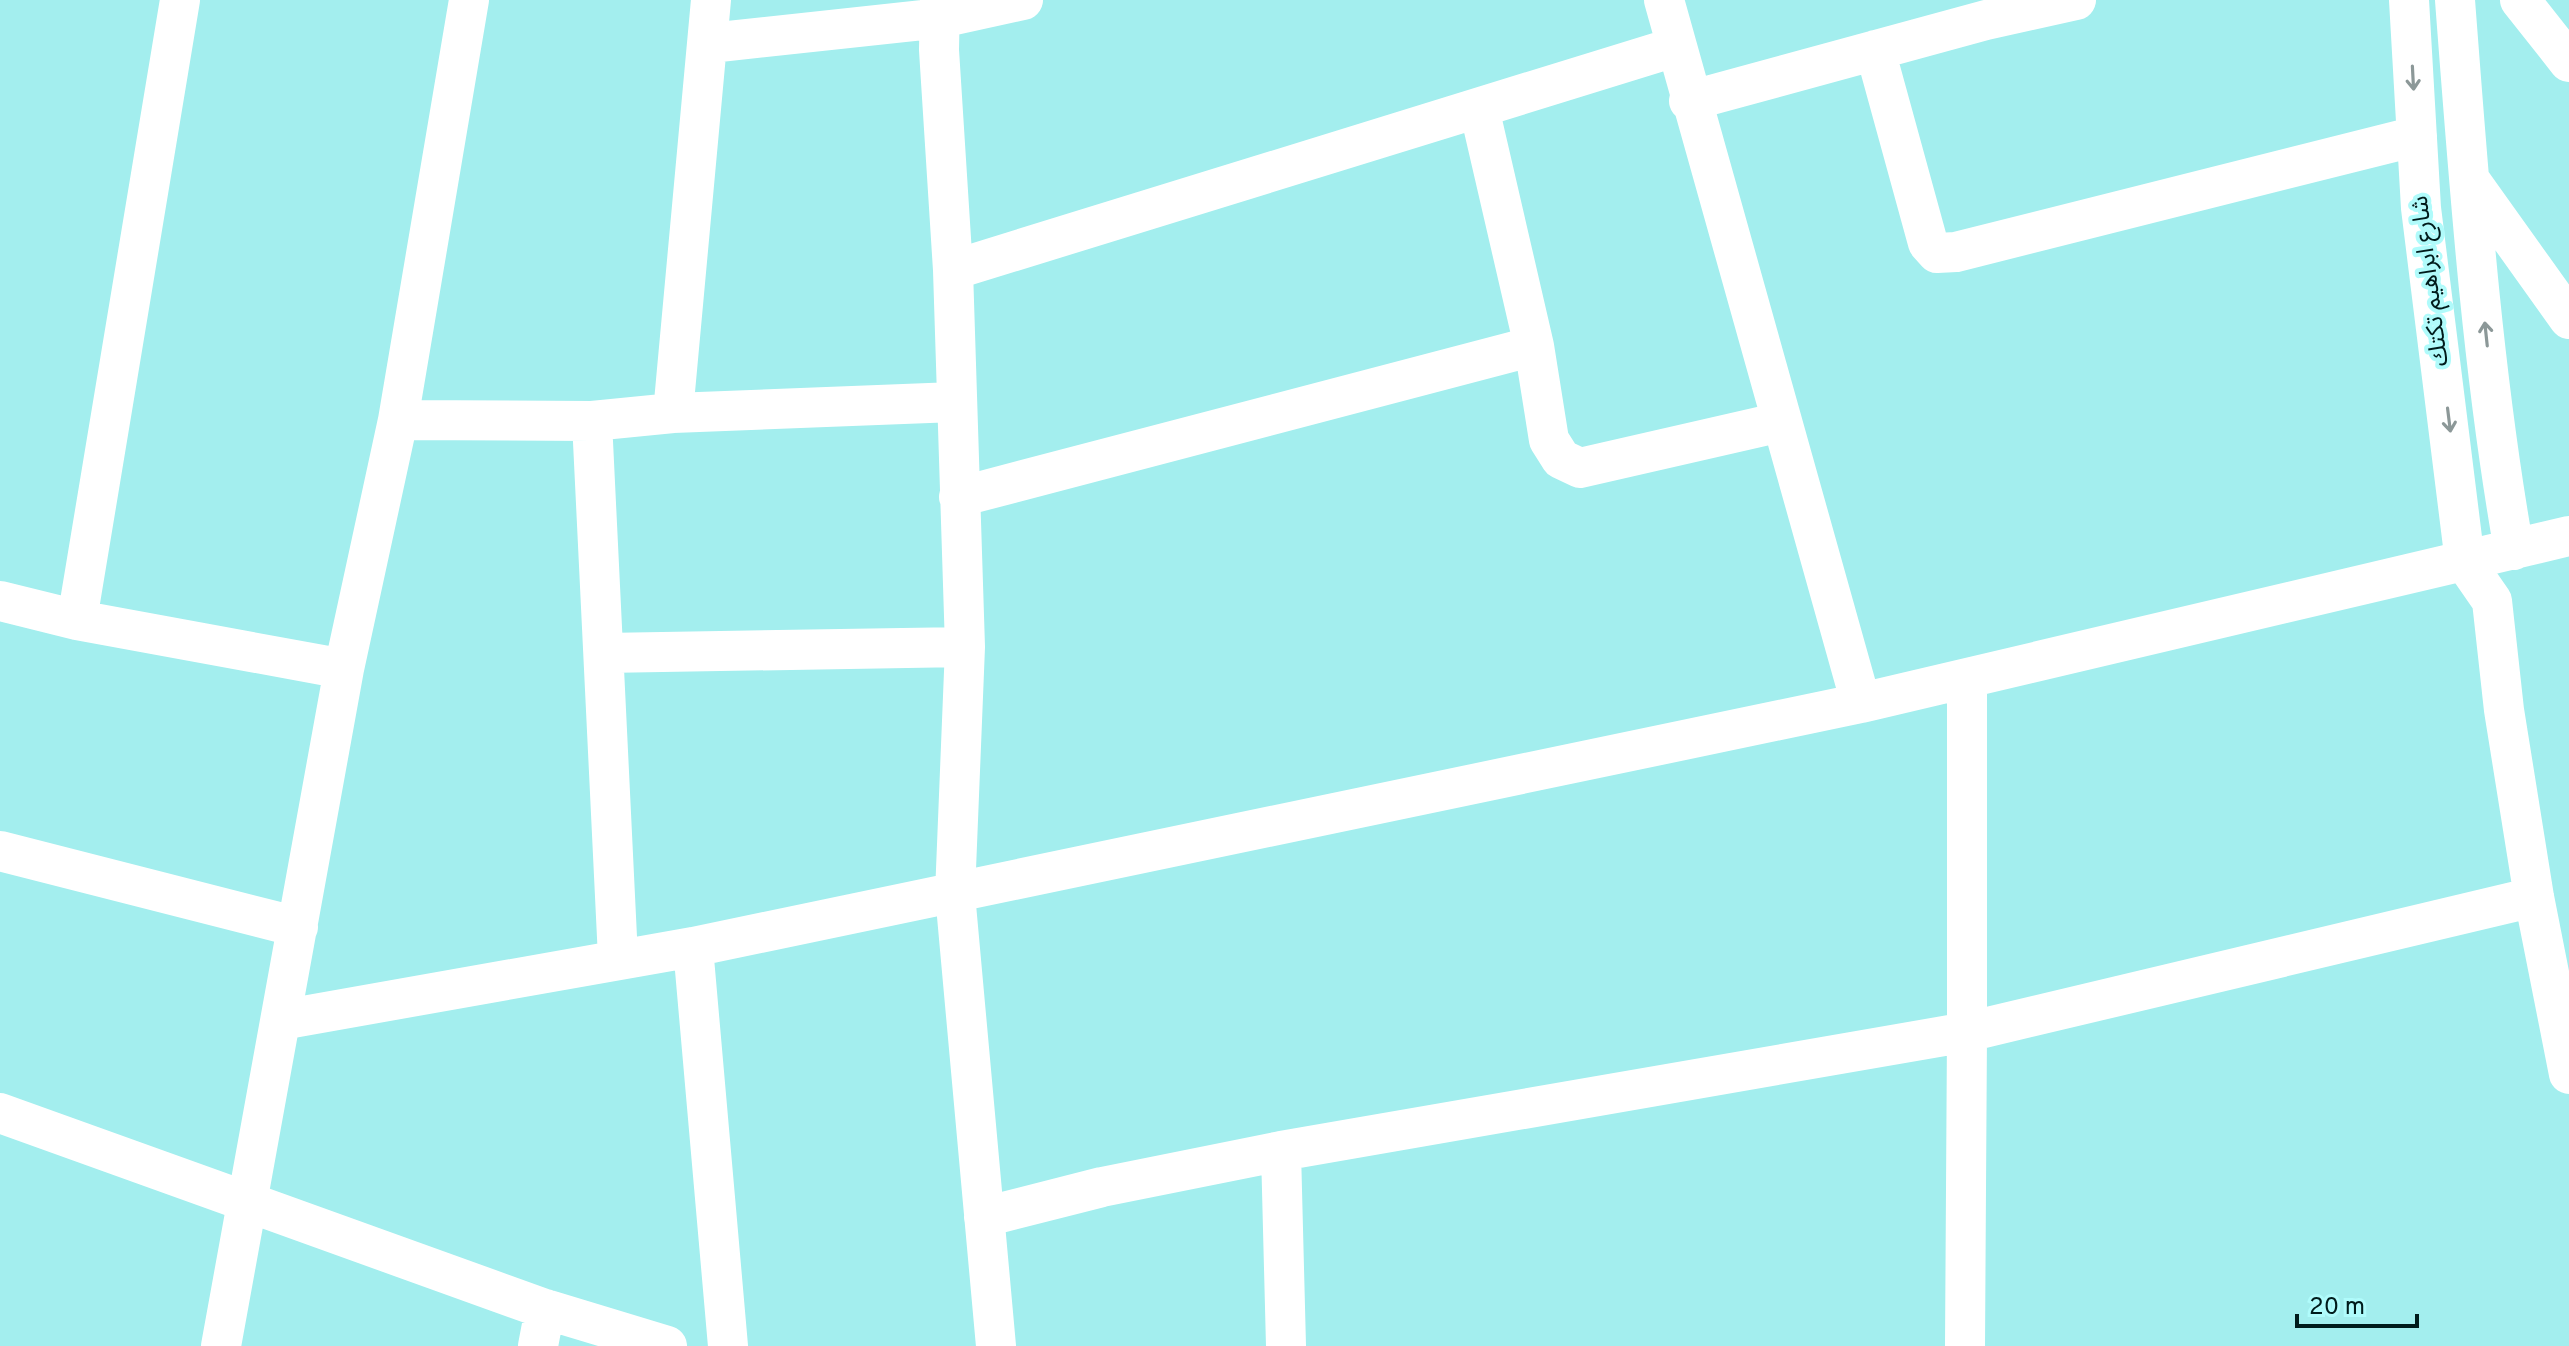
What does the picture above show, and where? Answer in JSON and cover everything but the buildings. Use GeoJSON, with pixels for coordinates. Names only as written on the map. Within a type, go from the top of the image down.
{"type":"FeatureCollection","features":[{"type":"Feature","properties":{"kind":"street"},"geometry":{"type":"LineString","coordinates":[[77,620],[180,0]]}},
{"type":"Feature","properties":{"kind":"street"},"geometry":{"type":"LineString","coordinates":[[221,1346],[344,669],[398,420],[469,0]]}},
{"type":"Feature","properties":{"kind":"street"},"geometry":{"type":"LineString","coordinates":[[673,413],[710,43],[711,0]]}},
{"type":"Feature","properties":{"kind":"street"},"geometry":{"type":"LineString","coordinates":[[710,43],[1023,0]]}},
{"type":"Feature","properties":{"kind":"street"},"geometry":{"type":"LineString","coordinates":[[1664,0],[1689,101],[1861,703]]}},
{"type":"Feature","properties":{"kind":"street"},"geometry":{"type":"LineString","coordinates":[[1689,101],[1875,50],[1983,10],[2076,0]]}},
{"type":"Feature","properties":{"kind":"street","name":"شارع ابراهيم تكتك"},"geometry":{"type":"LineString","coordinates":[[2409,0],[2421,208],[2465,562]]}},
{"type":"Feature","properties":{"kind":"street","name":"شارع ابراهيم تكتك"},"geometry":{"type":"LineString","coordinates":[[2455,0],[2469,180],[2501,476],[2514,550]]}},
{"type":"Feature","properties":{"kind":"street"},"geometry":{"type":"LineString","coordinates":[[2520,0],[2569,62]]}},
{"type":"Feature","properties":{"kind":"street"},"geometry":{"type":"LineString","coordinates":[[941,9],[939,50],[953,270],[965,647],[955,894],[996,1346]]}},
{"type":"Feature","properties":{"kind":"street"},"geometry":{"type":"LineString","coordinates":[[953,270],[1675,47]]}},
{"type":"Feature","properties":{"kind":"street"},"geometry":{"type":"LineString","coordinates":[[1875,50],[1928,243],[1937,253],[1956,252],[2417,136]]}},
{"type":"Feature","properties":{"kind":"street"},"geometry":{"type":"LineString","coordinates":[[1479,108],[1534,346],[1549,440],[1561,459],[1580,468],[1781,422]]}},
{"type":"Feature","properties":{"kind":"street"},"geometry":{"type":"LineString","coordinates":[[2469,180],[2569,319]]}},
{"type":"Feature","properties":{"kind":"street"},"geometry":{"type":"LineString","coordinates":[[959,497],[1534,346]]}},
{"type":"Feature","properties":{"kind":"street"},"geometry":{"type":"LineString","coordinates":[[398,420],[592,421],[673,413],[955,402]]}},
{"type":"Feature","properties":{"kind":"street"},"geometry":{"type":"LineString","coordinates":[[592,421],[618,958]]}},
{"type":"Feature","properties":{"kind":"street"},"geometry":{"type":"LineString","coordinates":[[281,1020],[693,947],[1861,703],[2569,536]]}},
{"type":"Feature","properties":{"kind":"street"},"geometry":{"type":"LineString","coordinates":[[2492,601],[2514,550]]}},
{"type":"Feature","properties":{"kind":"street"},"geometry":{"type":"LineString","coordinates":[[2465,562],[2492,601],[2504,710],[2534,897],[2569,1074]]}},
{"type":"Feature","properties":{"kind":"street"},"geometry":{"type":"LineString","coordinates":[[0,601],[77,620],[344,669]]}},
{"type":"Feature","properties":{"kind":"street"},"geometry":{"type":"LineString","coordinates":[[604,653],[965,647]]}},
{"type":"Feature","properties":{"kind":"street"},"geometry":{"type":"LineString","coordinates":[[1965,1346],[1967,678]]}},
{"type":"Feature","properties":{"kind":"street"},"geometry":{"type":"LineString","coordinates":[[0,851],[298,927]]}},
{"type":"Feature","properties":{"kind":"street"},"geometry":{"type":"LineString","coordinates":[[984,1217],[1102,1187],[1281,1151],[1967,1032],[2534,897]]}},
{"type":"Feature","properties":{"kind":"street"},"geometry":{"type":"LineString","coordinates":[[693,947],[728,1346]]}},
{"type":"Feature","properties":{"kind":"street"},"geometry":{"type":"LineString","coordinates":[[0,1113],[248,1202],[541,1327],[667,1346]]}},
{"type":"Feature","properties":{"kind":"street"},"geometry":{"type":"LineString","coordinates":[[1281,1151],[1286,1346]]}}]}
